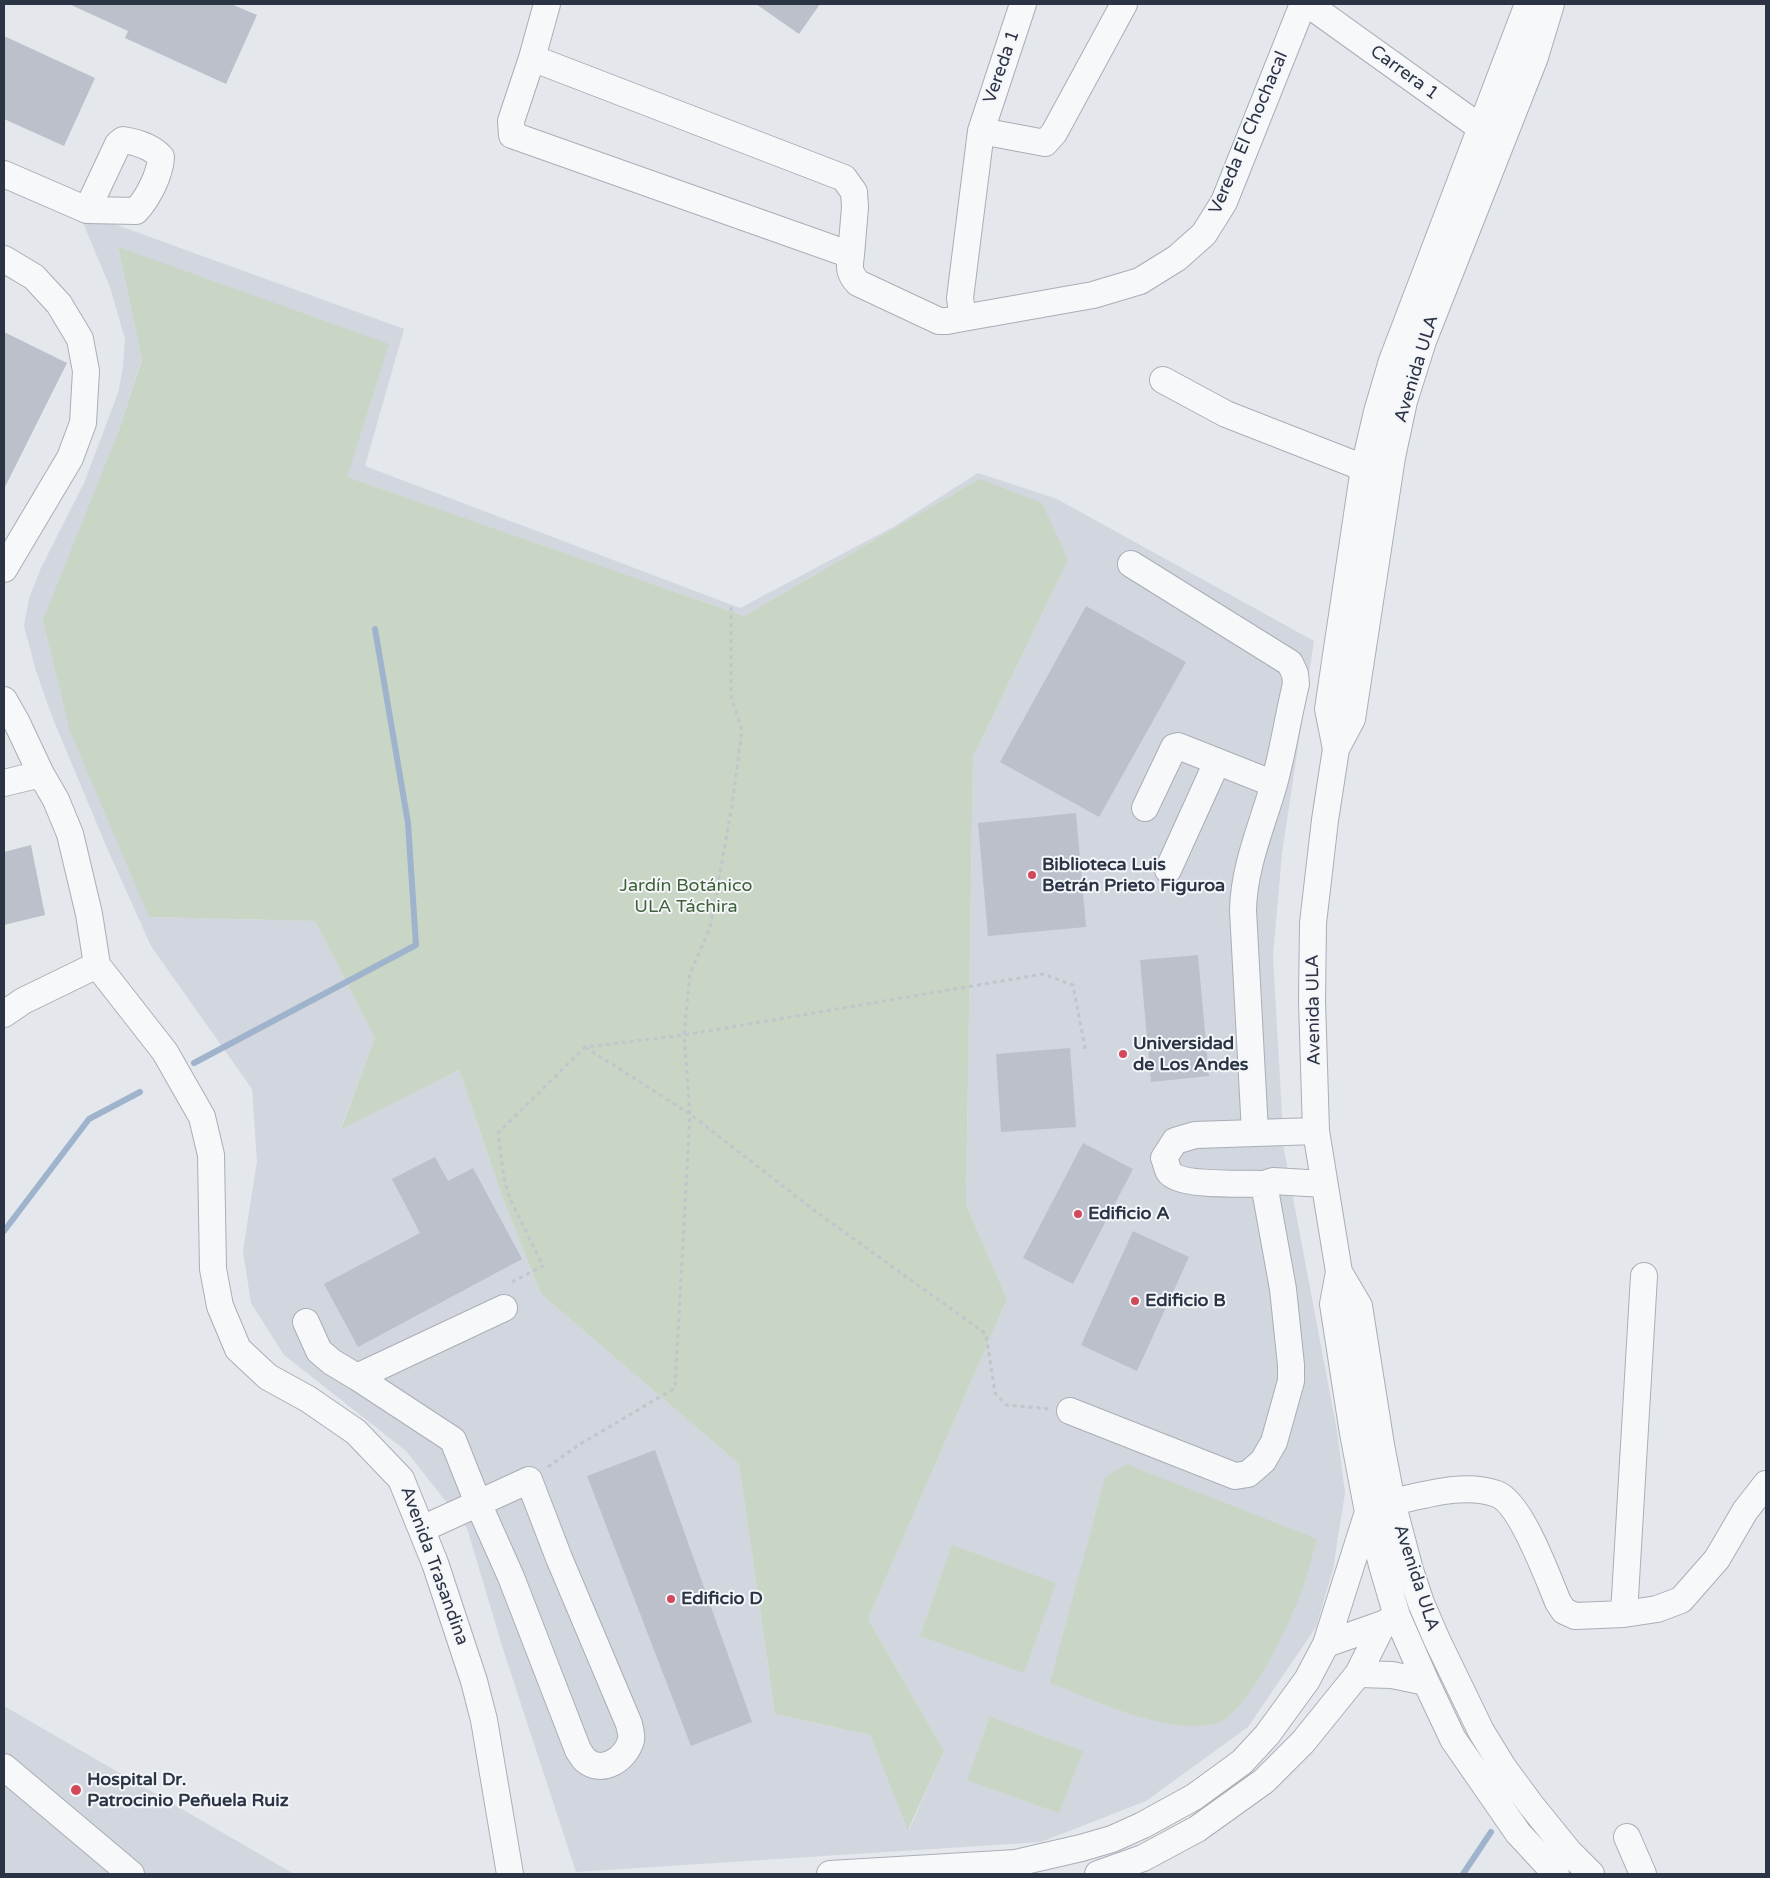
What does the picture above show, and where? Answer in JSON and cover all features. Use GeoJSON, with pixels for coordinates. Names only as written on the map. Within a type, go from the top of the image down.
{"type":"FeatureCollection","features":[{"type":"Feature","properties":{"kind":"street"},"geometry":{"type":"LineString","coordinates":[[547,4],[532,58],[511,121],[512,135],[851,255]]}},
{"type":"Feature","properties":{"kind":"street","name":"Vereda 1"},"geometry":{"type":"LineString","coordinates":[[980,131],[1023,4]]}},
{"type":"Feature","properties":{"kind":"street"},"geometry":{"type":"LineString","coordinates":[[963,318],[960,298],[980,131],[1045,143],[1054,133],[1124,4]]}},
{"type":"Feature","properties":{"kind":"street","name":"Vereda El Chochacal"},"geometry":{"type":"LineString","coordinates":[[532,58],[844,178],[854,192],[855,207],[849,269],[852,277],[858,283],[938,321],[948,321],[1093,295],[1140,282],[1177,258],[1204,234],[1224,202],[1303,4]]}},
{"type":"Feature","properties":{"kind":"street","name":"Carrera 1"},"geometry":{"type":"LineString","coordinates":[[1308,4],[1491,133]]}},
{"type":"Feature","properties":{"kind":"street","name":"Avenida ULA"},"geometry":{"type":"LineString","coordinates":[[1528,4],[1491,133],[1404,401],[1392,457],[1352,719],[1336,749],[1325,820],[1313,923],[1312,1001],[1316,1131],[1339,1272],[1333,1304],[1353,1433],[1390,1620],[1426,1682],[1453,1739],[1518,1833],[1556,1874]]}},
{"type":"Feature","properties":{"kind":"street","name":"Avenida ULA"},"geometry":{"type":"LineString","coordinates":[[1336,749],[1328,709],[1364,468],[1377,412],[1392,361],[1491,133],[1535,56],[1552,4]]}},
{"type":"Feature","properties":{"kind":"street"},"geometry":{"type":"LineString","coordinates":[[4,174],[87,210]]}},
{"type":"Feature","properties":{"kind":"street"},"geometry":{"type":"LineString","coordinates":[[4,259],[34,277],[59,304],[80,339],[86,371],[83,423],[70,458],[4,569]]}},
{"type":"Feature","properties":{"kind":"street"},"geometry":{"type":"LineString","coordinates":[[1163,380],[1226,414],[1364,468]]}},
{"type":"Feature","properties":{"kind":"street"},"geometry":{"type":"LineString","coordinates":[[1131,564],[1290,663],[1295,674],[1296,684],[1274,784],[1260,826],[1244,890],[1243,910],[1255,1132]]}},
{"type":"Feature","properties":{"kind":"street","name":"Avenida Trasandina"},"geometry":{"type":"LineString","coordinates":[[4,700],[56,800],[70,834],[89,914],[97,965],[165,1052],[202,1117],[212,1155],[213,1268],[220,1306],[238,1349],[268,1377],[308,1399],[356,1432],[402,1479],[436,1563],[474,1681],[484,1720],[510,1874]]}},
{"type":"Feature","properties":{"kind":"street"},"geometry":{"type":"LineString","coordinates":[[1145,808],[1174,748],[1178,746],[1274,784]]}},
{"type":"Feature","properties":{"kind":"street"},"geometry":{"type":"LineString","coordinates":[[1168,870],[1217,762]]}},
{"type":"Feature","properties":{"kind":"street"},"geometry":{"type":"LineString","coordinates":[[4,783],[41,774]]}},
{"type":"Feature","properties":{"kind":"street"},"geometry":{"type":"LineString","coordinates":[[4,1014],[23,1001],[97,965]]}},
{"type":"Feature","properties":{"kind":"street"},"geometry":{"type":"LineString","coordinates":[[1316,1131],[1195,1135],[1175,1141],[1164,1158],[1170,1173],[1179,1180],[1264,1184],[1273,1181],[1324,1184]]}},
{"type":"Feature","properties":{"kind":"street"},"geometry":{"type":"LineString","coordinates":[[1070,1410],[1235,1476],[1248,1474],[1263,1462],[1274,1442],[1291,1381],[1283,1289],[1264,1184]]}},
{"type":"Feature","properties":{"kind":"street","name":"Avenida ULA"},"geometry":{"type":"LineString","coordinates":[[1339,1272],[1359,1306],[1392,1502],[1410,1570],[1421,1602],[1481,1731],[1498,1760],[1569,1852],[1591,1874]]}},
{"type":"Feature","properties":{"kind":"street"},"geometry":{"type":"LineString","coordinates":[[1624,1614],[1644,1276]]}},
{"type":"Feature","properties":{"kind":"street"},"geometry":{"type":"LineString","coordinates":[[357,1377],[504,1308]]}},
{"type":"Feature","properties":{"kind":"street"},"geometry":{"type":"LineString","coordinates":[[306,1322],[320,1351],[332,1362],[453,1440],[478,1503],[511,1577],[578,1750],[586,1760],[598,1766],[610,1764],[624,1755],[631,1739],[629,1724],[559,1558],[529,1480],[478,1503],[422,1528]]}},
{"type":"Feature","properties":{"kind":"street"},"geometry":{"type":"LineString","coordinates":[[1392,1502],[1437,1492],[1477,1489],[1499,1495],[1512,1506],[1531,1540],[1558,1602],[1564,1611],[1575,1616],[1624,1614],[1657,1609],[1681,1600],[1718,1559],[1744,1510],[1766,1484]]}},
{"type":"Feature","properties":{"kind":"street"},"geometry":{"type":"LineString","coordinates":[[830,1874],[1016,1863],[1104,1841],[1143,1825],[1194,1797],[1242,1762],[1267,1735],[1307,1680],[1326,1644],[1368,1512]]}},
{"type":"Feature","properties":{"kind":"street"},"geometry":{"type":"LineString","coordinates":[[1326,1644],[1390,1620],[1421,1602]]}},
{"type":"Feature","properties":{"kind":"street"},"geometry":{"type":"LineString","coordinates":[[1098,1874],[1143,1858],[1197,1829],[1264,1781],[1303,1742],[1358,1674],[1390,1620]]}},
{"type":"Feature","properties":{"kind":"street"},"geometry":{"type":"LineString","coordinates":[[1358,1674],[1392,1675],[1426,1682]]}},
{"type":"Feature","properties":{"kind":"street"},"geometry":{"type":"LineString","coordinates":[[4,1767],[131,1874]]}},
{"type":"Feature","properties":{"kind":"street"},"geometry":{"type":"LineString","coordinates":[[1626,1837],[1644,1874]]}},
{"type":"Feature","properties":{"kind":"path"},"geometry":{"type":"LineString","coordinates":[[529,1480],[576,1446],[675,1388],[690,1114],[684,1035],[690,973],[710,928],[732,806],[742,730],[731,696],[731,604]]}},
{"type":"Feature","properties":{"kind":"path"},"geometry":{"type":"LineString","coordinates":[[512,1282],[543,1266],[510,1199],[504,1178],[498,1133],[585,1047],[684,1035],[1043,974],[1073,985],[1086,1053]]}},
{"type":"Feature","properties":{"kind":"path"},"geometry":{"type":"LineString","coordinates":[[585,1047],[690,1114],[815,1211],[986,1334],[994,1393],[1006,1405],[1070,1410]]}},
{"type":"Feature","properties":{"kind":"shaded area","name":"Universidad de Los Andes"},"geometry":{"type":"Polygon","coordinates":[[[78,211],[404,329],[365,466],[740,608],[895,526],[978,473],[1057,499],[1314,641],[1282,853],[1273,956],[1284,1150],[1337,1431],[1345,1493],[1333,1569],[1316,1627],[1248,1727],[1146,1801],[1041,1842],[576,1872],[503,1649],[467,1528],[406,1451],[284,1355],[251,1303],[243,1251],[257,1161],[252,1089],[151,946],[107,848],[53,719],[36,671],[24,626],[29,598],[41,568],[84,483],[118,393],[123,367],[125,339],[110,287],[78,211]],[[118,247],[142,358],[118,433],[149,917],[315,921],[375,1038],[341,1128],[459,1070],[503,1199],[541,1294],[739,1464],[775,1714],[870,1735],[909,1830],[944,1751],[868,1619],[1007,1299],[966,1204],[973,757],[1068,560],[979,479],[744,616],[346,477],[118,247]]]}},
{"type":"Feature","properties":{"kind":"shaded area","name":"Hospital Dr. Patrocinio Peñuela Ruiz"},"geometry":{"type":"Polygon","coordinates":[[[4,1706],[294,1874],[4,1874],[4,1706]]]}},
{"type":"Feature","properties":{"kind":"green space","name":"Jardín Botánico ULA Táchira"},"geometry":{"type":"Polygon","coordinates":[[[118,247],[389,344],[347,477],[744,616],[979,479],[1042,503],[1068,560],[973,757],[966,1204],[1007,1299],[868,1619],[944,1751],[908,1830],[870,1735],[775,1714],[739,1464],[541,1294],[503,1199],[459,1070],[341,1129],[375,1038],[315,921],[149,917],[70,731],[43,620],[118,433],[142,359],[118,247]]]}},
{"type":"Feature","properties":{"kind":"green space"},"geometry":{"type":"Polygon","coordinates":[[[1126,1464],[1317,1539],[1296,1604],[1266,1666],[1240,1705],[1227,1718],[1214,1724],[1194,1726],[1152,1720],[1109,1707],[1050,1683],[1105,1478],[1126,1464]]]}},
{"type":"Feature","properties":{"kind":"green space"},"geometry":{"type":"Polygon","coordinates":[[[952,1545],[1056,1583],[1024,1673],[920,1636],[952,1545]]]}},
{"type":"Feature","properties":{"kind":"green space"},"geometry":{"type":"Polygon","coordinates":[[[990,1717],[1083,1751],[1059,1813],[967,1780],[990,1717]]]}},
{"type":"Feature","properties":{"kind":"building"},"geometry":{"type":"Polygon","coordinates":[[[69,4],[231,4],[257,15],[226,84],[125,38],[128,31],[69,4]]]}},
{"type":"Feature","properties":{"kind":"building"},"geometry":{"type":"Polygon","coordinates":[[[756,4],[820,4],[799,34],[756,4]]]}},
{"type":"Feature","properties":{"kind":"building"},"geometry":{"type":"Polygon","coordinates":[[[4,36],[95,78],[64,146],[4,119],[4,36]]]}},
{"type":"Feature","properties":{"kind":"building"},"geometry":{"type":"Polygon","coordinates":[[[4,332],[67,363],[4,489],[4,332]]]}},
{"type":"Feature","properties":{"kind":"building"},"geometry":{"type":"Polygon","coordinates":[[[1086,606],[1186,662],[1099,817],[1000,762],[1086,606]]]}},
{"type":"Feature","properties":{"kind":"building","name":"Biblioteca Luis Betrán Prieto Figuroa"},"geometry":{"type":"Polygon","coordinates":[[[1076,813],[1086,927],[988,936],[978,823],[1076,813]]]}},
{"type":"Feature","properties":{"kind":"building"},"geometry":{"type":"Polygon","coordinates":[[[31,845],[45,915],[4,925],[4,852],[31,845]]]}},
{"type":"Feature","properties":{"kind":"building"},"geometry":{"type":"Polygon","coordinates":[[[1198,955],[1209,1076],[1151,1082],[1140,960],[1198,955]]]}},
{"type":"Feature","properties":{"kind":"building"},"geometry":{"type":"Polygon","coordinates":[[[1070,1048],[1076,1127],[1001,1132],[996,1054],[1070,1048]]]}},
{"type":"Feature","properties":{"kind":"building","name":"Edificio A"},"geometry":{"type":"Polygon","coordinates":[[[1083,1143],[1133,1169],[1073,1284],[1023,1258],[1083,1143]]]}},
{"type":"Feature","properties":{"kind":"building"},"geometry":{"type":"Polygon","coordinates":[[[435,1157],[448,1181],[473,1168],[522,1259],[358,1347],[324,1284],[420,1233],[392,1179],[435,1157]]]}},
{"type":"Feature","properties":{"kind":"building","name":"Edificio B"},"geometry":{"type":"Polygon","coordinates":[[[1133,1231],[1189,1257],[1137,1371],[1081,1345],[1133,1231]]]}},
{"type":"Feature","properties":{"kind":"building","name":"Edificio D"},"geometry":{"type":"Polygon","coordinates":[[[655,1450],[752,1722],[691,1746],[587,1476],[655,1450]]]}},
{"type":"Feature","properties":{"kind":"waterway"},"geometry":{"type":"LineString","coordinates":[[194,1063],[416,945],[408,823],[375,629]]}},
{"type":"Feature","properties":{"kind":"waterway"},"geometry":{"type":"LineString","coordinates":[[4,1231],[89,1119],[140,1092]]}},
{"type":"Feature","properties":{"kind":"waterway"},"geometry":{"type":"LineString","coordinates":[[1463,1874],[1491,1832]]}},
{"type":"Feature","properties":{"kind":"place","name":"Biblioteca Luis Betrán Prieto Figuroa"},"geometry":{"type":"Point","coordinates":[1032,875]}},
{"type":"Feature","properties":{"kind":"place","name":"Universidad de Los Andes"},"geometry":{"type":"Point","coordinates":[1123,1054]}},
{"type":"Feature","properties":{"kind":"place","name":"Edificio A"},"geometry":{"type":"Point","coordinates":[1078,1214]}},
{"type":"Feature","properties":{"kind":"place","name":"Edificio B"},"geometry":{"type":"Point","coordinates":[1135,1301]}},
{"type":"Feature","properties":{"kind":"place","name":"Edificio D"},"geometry":{"type":"Point","coordinates":[671,1599]}},
{"type":"Feature","properties":{"kind":"place","name":"Hospital Dr. Patrocinio Peñuela Ruiz"},"geometry":{"type":"Point","coordinates":[76,1790]}}]}
